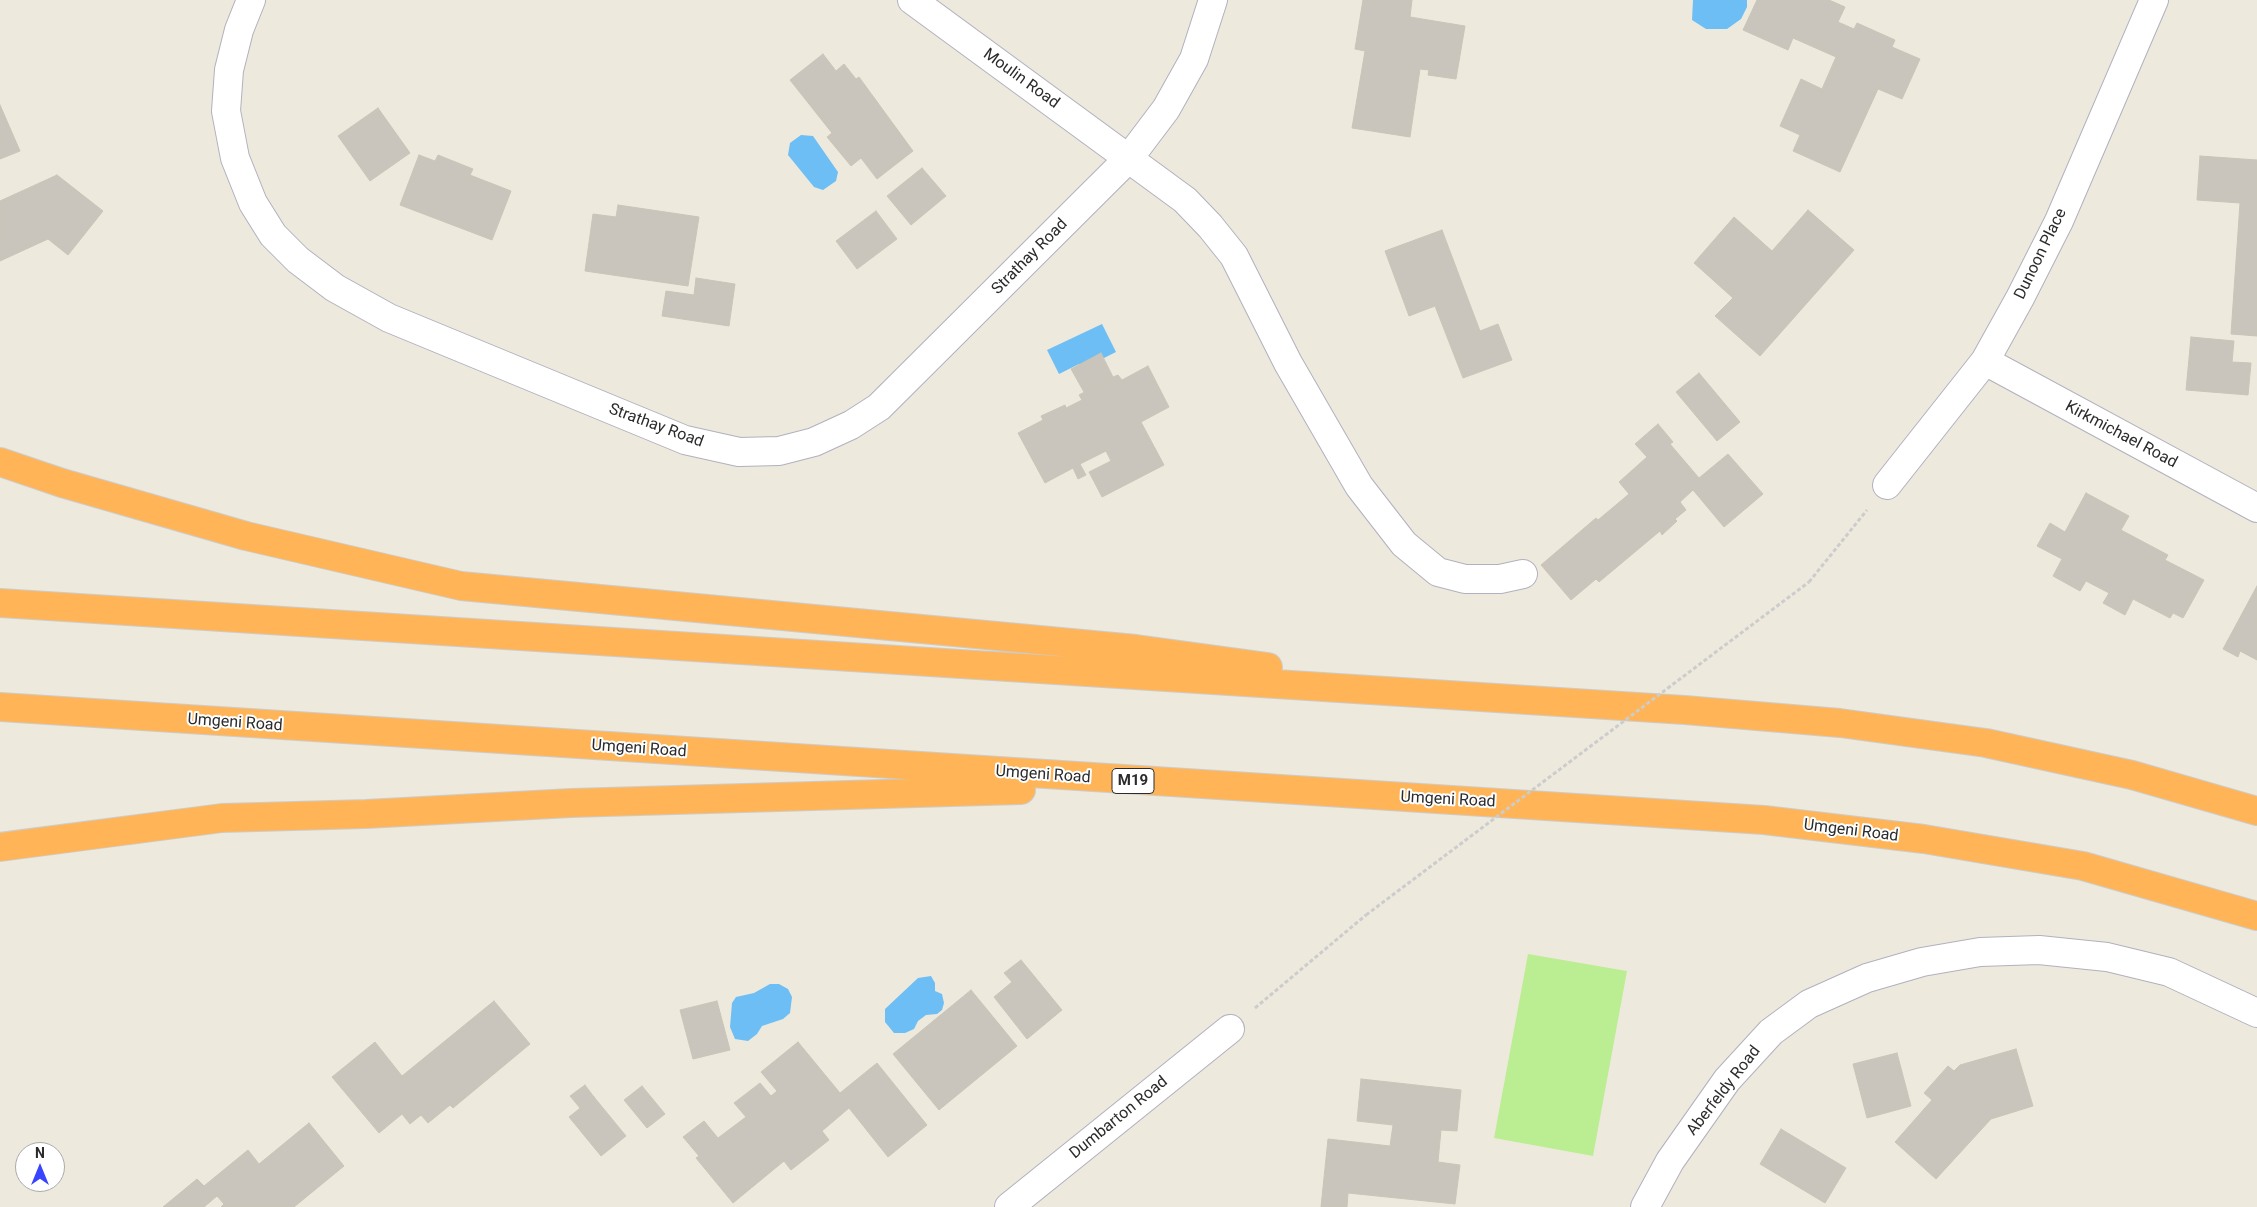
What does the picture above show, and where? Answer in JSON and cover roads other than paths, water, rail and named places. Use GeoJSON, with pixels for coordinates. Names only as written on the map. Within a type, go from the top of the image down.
{"type":"FeatureCollection","features":[{"type":"Feature","properties":{"kind":"highway"},"geometry":{"type":"LineString","coordinates":[[0,462],[62,483],[246,536],[461,586],[1136,649],[1532,701]]}},
{"type":"Feature","properties":{"kind":"highway"},"geometry":{"type":"LineString","coordinates":[[0,603],[1840,722],[1986,743],[2132,776],[2257,811]]}},
{"type":"Feature","properties":{"kind":"highway","name":"Umgeni Road"},"geometry":{"type":"LineString","coordinates":[[0,707],[1188,785],[1764,820],[1924,839],[2083,866],[2257,916]]}},
{"type":"Feature","properties":{"kind":"highway"},"geometry":{"type":"LineString","coordinates":[[0,847],[222,818],[366,814],[571,803],[1188,785]]}},
{"type":"Feature","properties":{"kind":"street","name":"Strathay Road"},"geometry":{"type":"LineString","coordinates":[[251,0],[239,30],[229,70],[228,120],[235,158],[253,203],[273,236],[298,260],[335,288],[389,318],[685,440],[739,452],[779,451],[814,442],[850,426],[879,407],[1129,158],[1166,110],[1194,58],[1212,0]]}},
{"type":"Feature","properties":{"kind":"street","name":"Moulin Road"},"geometry":{"type":"LineString","coordinates":[[912,0],[1185,200],[1210,226],[1234,256],[1288,363],[1359,486],[1404,544],[1438,572],[1465,579],[1500,579],[1523,574]]}},
{"type":"Feature","properties":{"kind":"street","name":"Dunoon Place"},"geometry":{"type":"LineString","coordinates":[[1887,485],[1985,361],[2059,221],[2154,0]]}},
{"type":"Feature","properties":{"kind":"street","name":"Kirkmichael Road"},"geometry":{"type":"LineString","coordinates":[[1985,361],[2257,508]]}},
{"type":"Feature","properties":{"kind":"street","name":"Aberfeldy Road"},"geometry":{"type":"LineString","coordinates":[[1645,1207],[1670,1161],[1727,1080],[1771,1032],[1809,1004],[1867,978],[1922,962],[1980,952],[2039,950],[2107,957],[2169,972],[2257,1013]]}},
{"type":"Feature","properties":{"kind":"street","name":"Dumbarton Road"},"geometry":{"type":"LineString","coordinates":[[1009,1207],[1230,1029]]}},
{"type":"Feature","properties":{"kind":"water"},"geometry":{"type":"Polygon","coordinates":[[[1693,0],[1747,0],[1747,7],[1741,19],[1727,29],[1706,29],[1692,20],[1693,0]]]}},
{"type":"Feature","properties":{"kind":"water"},"geometry":{"type":"Polygon","coordinates":[[[801,135],[813,136],[838,172],[836,181],[823,190],[814,187],[788,155],[790,143],[801,135]]]}},
{"type":"Feature","properties":{"kind":"water"},"geometry":{"type":"Polygon","coordinates":[[[1102,324],[1116,352],[1082,369],[1079,364],[1059,374],[1047,350],[1102,324]]]}},
{"type":"Feature","properties":{"kind":"water"},"geometry":{"type":"Polygon","coordinates":[[[931,976],[935,983],[935,991],[942,994],[944,1003],[942,1010],[937,1014],[926,1015],[918,1021],[914,1029],[905,1033],[894,1033],[885,1022],[885,1009],[918,978],[931,976]]]}},
{"type":"Feature","properties":{"kind":"water"},"geometry":{"type":"Polygon","coordinates":[[[770,984],[779,984],[788,989],[792,997],[790,1013],[783,1019],[762,1026],[757,1034],[748,1041],[735,1039],[730,1027],[732,1003],[736,997],[754,993],[770,984]]]}}]}
